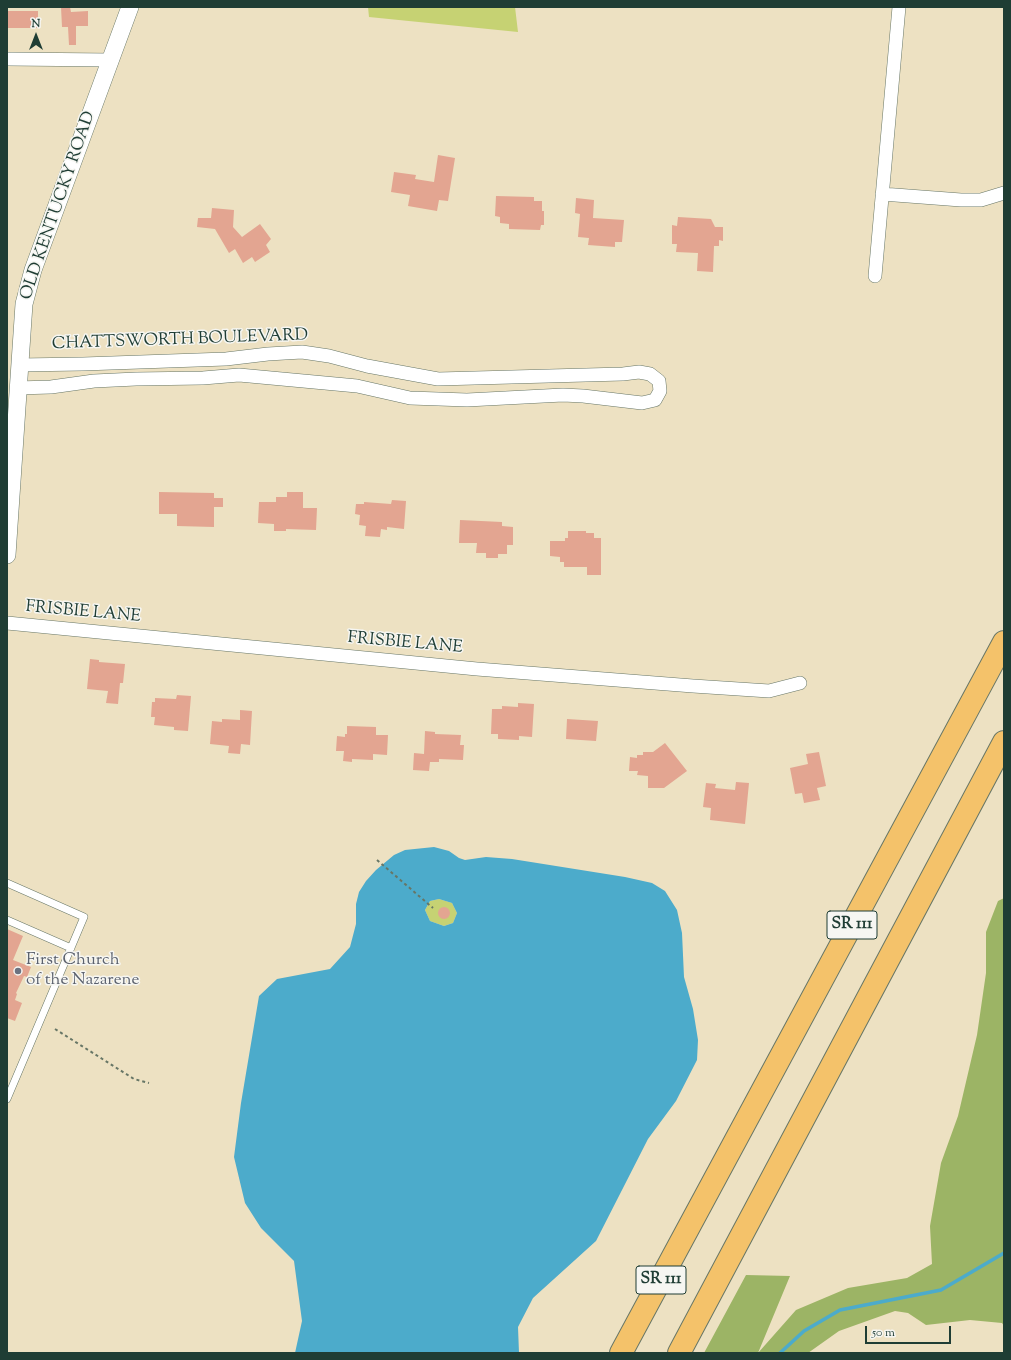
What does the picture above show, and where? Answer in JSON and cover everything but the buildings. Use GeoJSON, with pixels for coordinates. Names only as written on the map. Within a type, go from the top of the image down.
{"type":"FeatureCollection","features":[{"type":"Feature","properties":{"kind":"highway","name":"SR 111"},"geometry":{"type":"LineString","coordinates":[[621,1353],[1004,642]]}},
{"type":"Feature","properties":{"kind":"highway","name":"SR 111"},"geometry":{"type":"LineString","coordinates":[[679,1353],[1004,742]]}},
{"type":"Feature","properties":{"kind":"street","name":"OLD KENTUCKY ROAD"},"geometry":{"type":"LineString","coordinates":[[7,555],[17,388],[24,304],[33,270],[130,7]]}},
{"type":"Feature","properties":{"kind":"street"},"geometry":{"type":"LineString","coordinates":[[875,276],[899,7]]}},
{"type":"Feature","properties":{"kind":"street"},"geometry":{"type":"LineString","coordinates":[[7,59],[111,60]]}},
{"type":"Feature","properties":{"kind":"street"},"geometry":{"type":"LineString","coordinates":[[882,194],[961,200],[981,200],[1004,193]]}},
{"type":"Feature","properties":{"kind":"street","name":"CHATTSWORTH BOULEVARD"},"geometry":{"type":"LineString","coordinates":[[17,388],[51,387],[94,381],[203,378],[239,375],[358,386],[410,398],[466,400],[563,395],[642,403],[655,400],[660,391],[659,381],[650,374],[639,372],[623,374],[438,379],[367,366],[329,356],[302,352],[226,359],[19,365]]}},
{"type":"Feature","properties":{"kind":"street","name":"FRISBIE LANE"},"geometry":{"type":"LineString","coordinates":[[7,623],[477,669],[700,686],[769,691],[800,683]]}},
{"type":"Feature","properties":{"kind":"lane"},"geometry":{"type":"LineString","coordinates":[[7,883],[84,917],[9,1090],[7,1099]]}},
{"type":"Feature","properties":{"kind":"lane"},"geometry":{"type":"LineString","coordinates":[[7,920],[71,948]]}},
{"type":"Feature","properties":{"kind":"path"},"geometry":{"type":"LineString","coordinates":[[377,860],[433,908]]}},
{"type":"Feature","properties":{"kind":"path"},"geometry":{"type":"LineString","coordinates":[[55,1029],[134,1079],[149,1083]]}},
{"type":"Feature","properties":{"kind":"green space"},"geometry":{"type":"Polygon","coordinates":[[[368,7],[515,7],[518,32],[369,17],[368,7]]]}},
{"type":"Feature","properties":{"kind":"green space"},"geometry":{"type":"Polygon","coordinates":[[[1004,898],[1004,1326],[1002,1323],[970,1320],[926,1325],[908,1313],[895,1311],[839,1331],[808,1353],[758,1353],[796,1310],[848,1288],[907,1278],[932,1264],[930,1226],[941,1163],[958,1116],[977,1035],[986,973],[986,932],[998,901],[1004,898]]]}},
{"type":"Feature","properties":{"kind":"green space"},"geometry":{"type":"Polygon","coordinates":[[[439,899],[452,903],[457,913],[453,923],[444,926],[430,921],[425,910],[430,901],[439,899]]]}},
{"type":"Feature","properties":{"kind":"green space"},"geometry":{"type":"Polygon","coordinates":[[[746,1275],[790,1276],[758,1353],[704,1353],[746,1275]]]}},
{"type":"Feature","properties":{"kind":"water"},"geometry":{"type":"Polygon","coordinates":[[[434,847],[449,851],[465,860],[486,857],[512,859],[625,877],[652,883],[665,891],[677,910],[682,933],[684,977],[693,1009],[698,1040],[697,1060],[676,1101],[648,1139],[596,1241],[533,1298],[518,1327],[519,1353],[295,1353],[302,1321],[294,1261],[261,1228],[245,1203],[234,1157],[241,1103],[259,996],[277,979],[330,969],[350,947],[356,924],[356,904],[359,892],[376,870],[394,855],[405,850],[434,847]],[[439,899],[430,901],[425,910],[430,921],[444,926],[453,923],[457,913],[452,903],[439,899]]]}},
{"type":"Feature","properties":{"kind":"waterway"},"geometry":{"type":"LineString","coordinates":[[780,1353],[804,1331],[840,1310],[941,1290],[1004,1253]]}},
{"type":"Feature","properties":{"kind":"place","name":"First Church of the Nazarene"},"geometry":{"type":"Point","coordinates":[18,971]}}]}
